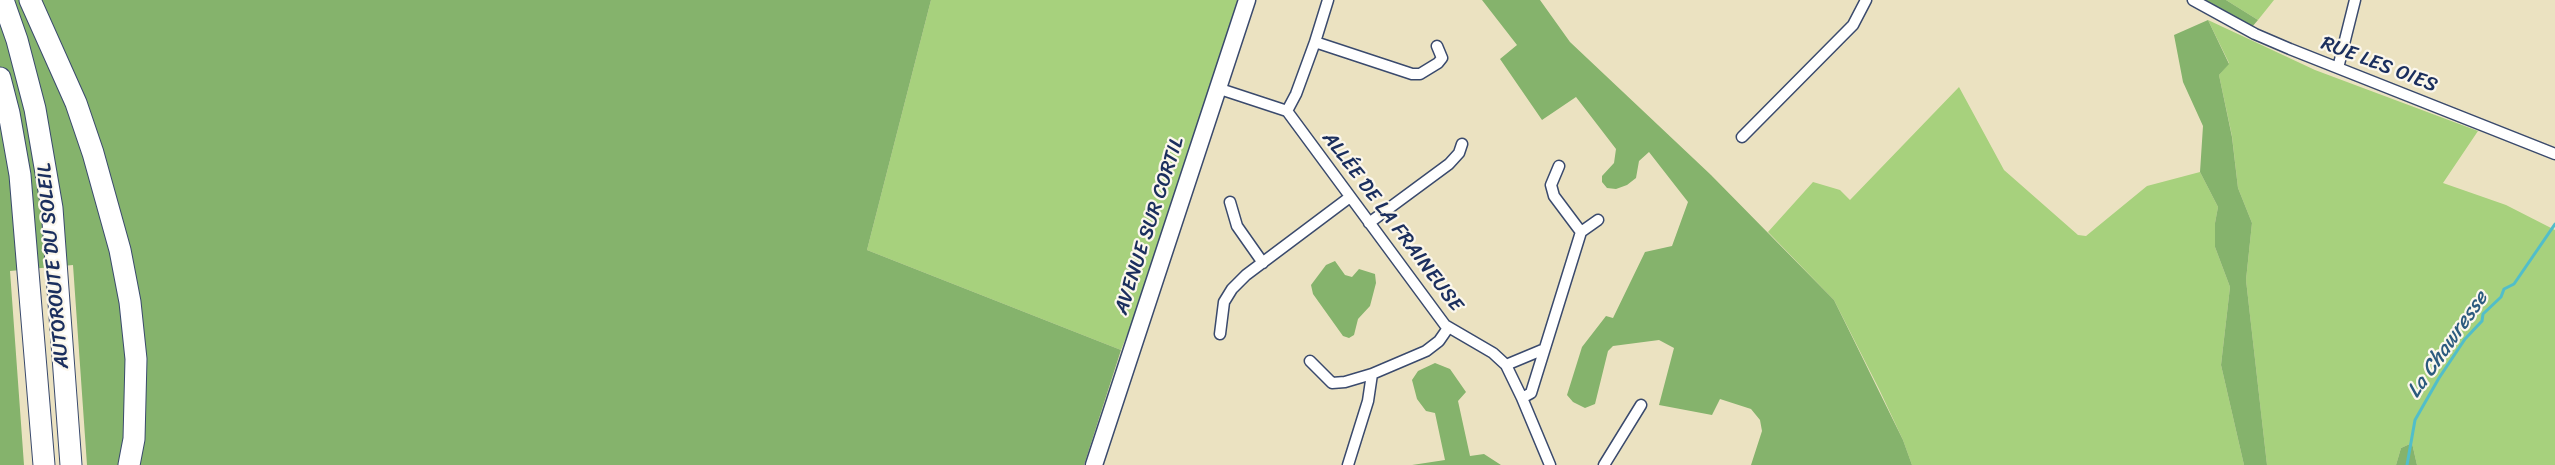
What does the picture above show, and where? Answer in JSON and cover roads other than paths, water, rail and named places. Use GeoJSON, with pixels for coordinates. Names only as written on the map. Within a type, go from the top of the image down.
{"type":"FeatureCollection","features":[{"type":"Feature","properties":{"kind":"highway","name":"AUTOROUTE DU SOLEIL"},"geometry":{"type":"LineString","coordinates":[[3,0],[17,40],[35,109],[52,208],[71,465]]}},
{"type":"Feature","properties":{"kind":"highway"},"geometry":{"type":"LineString","coordinates":[[30,0],[76,103],[93,153],[120,250],[130,302],[136,359],[134,439],[129,465]]}},
{"type":"Feature","properties":{"kind":"highway","name":"AUTOROUTE DU SOLEIL"},"geometry":{"type":"LineString","coordinates":[[0,78],[20,175],[44,465]]}},
{"type":"Feature","properties":{"kind":"main road","name":"AVENUE SUR CORTIL"},"geometry":{"type":"LineString","coordinates":[[1094,465],[1247,0]]}},
{"type":"Feature","properties":{"kind":"street"},"geometry":{"type":"LineString","coordinates":[[1217,88],[1287,111],[1296,94],[1328,0]]}},
{"type":"Feature","properties":{"kind":"street"},"geometry":{"type":"LineString","coordinates":[[1742,136],[1853,25],[1866,0]]}},
{"type":"Feature","properties":{"kind":"street","name":"RUE LES OIES"},"geometry":{"type":"LineString","coordinates":[[2193,0],[2255,34],[2555,154]]}},
{"type":"Feature","properties":{"kind":"street"},"geometry":{"type":"LineString","coordinates":[[2338,68],[2355,0]]}},
{"type":"Feature","properties":{"kind":"street"},"geometry":{"type":"LineString","coordinates":[[1315,42],[1412,74],[1420,74],[1438,63],[1442,58],[1437,46]]}},
{"type":"Feature","properties":{"kind":"street","name":"ALLÉE DE LA FRAINEUSE"},"geometry":{"type":"LineString","coordinates":[[1287,111],[1448,328],[1479,344],[1506,365],[1550,465]]}},
{"type":"Feature","properties":{"kind":"street"},"geometry":{"type":"LineString","coordinates":[[1370,223],[1449,164],[1459,153],[1462,144]]}},
{"type":"Feature","properties":{"kind":"street"},"geometry":{"type":"LineString","coordinates":[[1559,166],[1551,185],[1554,196],[1581,232]]}},
{"type":"Feature","properties":{"kind":"street"},"geometry":{"type":"LineString","coordinates":[[1220,334],[1224,302],[1232,289],[1350,197]]}},
{"type":"Feature","properties":{"kind":"street"},"geometry":{"type":"LineString","coordinates":[[1230,202],[1244,238],[1263,263]]}},
{"type":"Feature","properties":{"kind":"street"},"geometry":{"type":"LineString","coordinates":[[1522,398],[1531,393],[1542,350],[1581,232],[1598,220]]}},
{"type":"Feature","properties":{"kind":"street"},"geometry":{"type":"LineString","coordinates":[[1310,361],[1332,383],[1345,382],[1372,374],[1426,351],[1439,341],[1448,328]]}},
{"type":"Feature","properties":{"kind":"street"},"geometry":{"type":"LineString","coordinates":[[1506,365],[1542,350]]}},
{"type":"Feature","properties":{"kind":"street"},"geometry":{"type":"LineString","coordinates":[[1348,465],[1368,401],[1372,374]]}},
{"type":"Feature","properties":{"kind":"street"},"geometry":{"type":"LineString","coordinates":[[1604,465],[1641,405]]}},
{"type":"Feature","properties":{"kind":"waterway","name":"La Chawresse"},"geometry":{"type":"LineString","coordinates":[[2407,465],[2415,420],[2439,378],[2465,339],[2482,321],[2483,314],[2501,297],[2504,289],[2514,284],[2555,224]]}}]}
